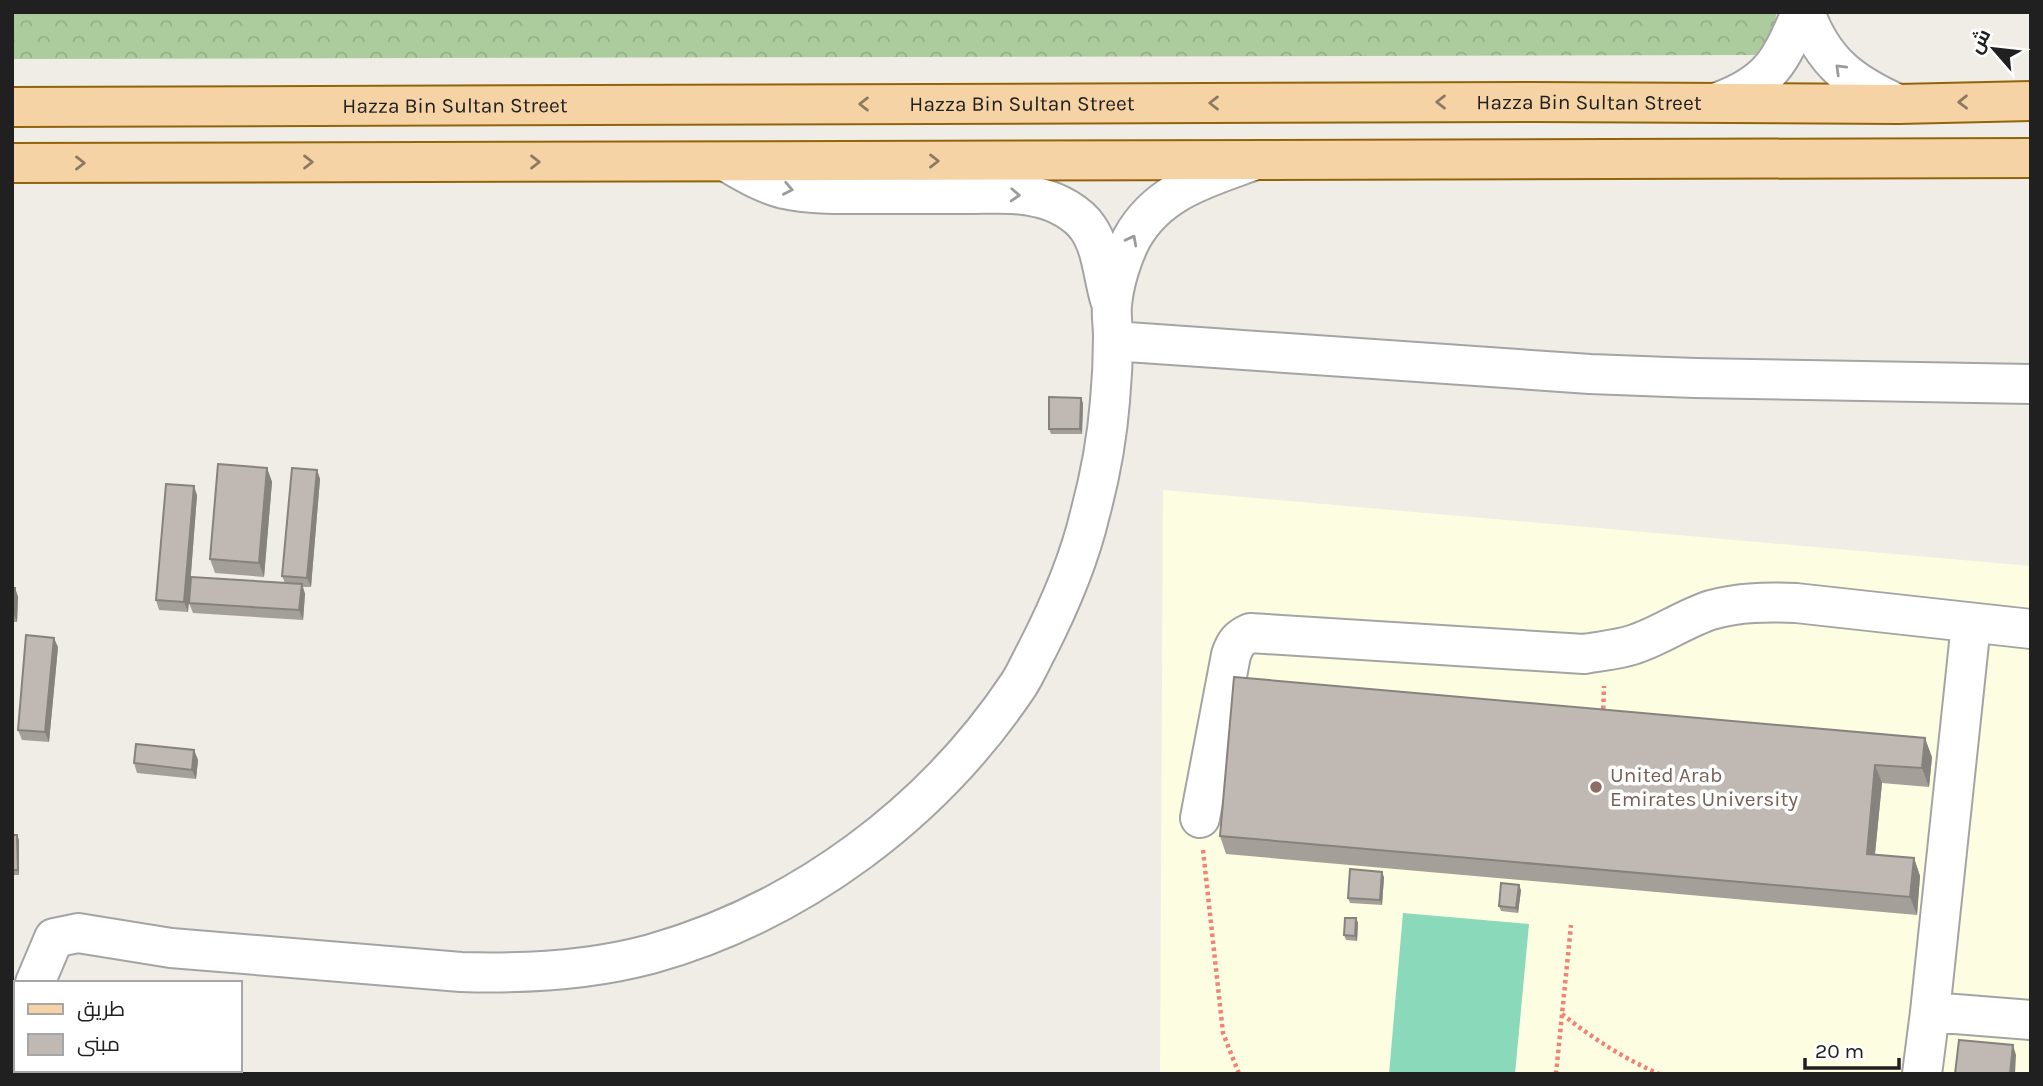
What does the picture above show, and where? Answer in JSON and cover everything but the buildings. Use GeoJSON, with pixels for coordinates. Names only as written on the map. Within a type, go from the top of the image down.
{"type":"FeatureCollection","features":[{"type":"Feature","properties":{"kind":"main road","name":"Hazza Bin Sultan Street"},"geometry":{"type":"LineString","coordinates":[[12,107],[1718,102],[1898,104],[2031,101]]}},
{"type":"Feature","properties":{"kind":"main road"},"geometry":{"type":"LineString","coordinates":[[12,163],[2031,158]]}},
{"type":"Feature","properties":{"kind":"street"},"geometry":{"type":"LineString","coordinates":[[1718,102],[1739,94],[1773,67],[1786,49],[1803,12]]}},
{"type":"Feature","properties":{"kind":"street"},"geometry":{"type":"LineString","coordinates":[[1803,12],[1828,57],[1847,77],[1898,104]]}},
{"type":"Feature","properties":{"kind":"street"},"geometry":{"type":"LineString","coordinates":[[36,981],[54,938],[78,933],[171,947],[461,972],[508,974],[590,967],[648,955],[694,941],[738,923],[794,895],[846,861],[897,822],[933,788],[984,732],[1021,681],[1048,628],[1075,563],[1090,517],[1103,459],[1110,400],[1112,323],[1125,253],[1133,237],[1155,208],[1184,187],[1255,160]]}},
{"type":"Feature","properties":{"kind":"street"},"geometry":{"type":"LineString","coordinates":[[726,162],[759,180],[805,192],[1008,194],[1041,198],[1076,215],[1089,229],[1099,252],[1112,323]]}},
{"type":"Feature","properties":{"kind":"street"},"geometry":{"type":"LineString","coordinates":[[1112,323],[1616,375],[2031,384]]}},
{"type":"Feature","properties":{"kind":"street"},"geometry":{"type":"LineString","coordinates":[[1200,818],[1231,655],[1234,645],[1241,637],[1250,633],[1584,654],[1633,645],[1711,610],[1768,601],[2031,629]]}},
{"type":"Feature","properties":{"kind":"street"},"geometry":{"type":"LineString","coordinates":[[1922,1074],[1970,624]]}},
{"type":"Feature","properties":{"kind":"street"},"geometry":{"type":"LineString","coordinates":[[1930,1012],[2031,1020]]}},
{"type":"Feature","properties":{"kind":"path"},"geometry":{"type":"LineString","coordinates":[[1200,818],[1223,1033],[1239,1074]]}},
{"type":"Feature","properties":{"kind":"path"},"geometry":{"type":"LineString","coordinates":[[1556,1074],[1571,925]]}},
{"type":"Feature","properties":{"kind":"path"},"geometry":{"type":"LineString","coordinates":[[1562,1014],[1602,1044],[1658,1074]]}},
{"type":"Feature","properties":{"kind":"shaded area","name":"United Arab Emirates University"},"geometry":{"type":"Polygon","coordinates":[[[1163,490],[2031,566],[2031,1074],[1160,1074],[1163,490]]]}},
{"type":"Feature","properties":{"kind":"green space"},"geometry":{"type":"Polygon","coordinates":[[[12,12],[1777,12],[1767,55],[12,59],[12,12]]]}},
{"type":"Feature","properties":{"kind":"green space"},"geometry":{"type":"Polygon","coordinates":[[[1403,913],[1529,924],[1515,1074],[1389,1074],[1403,913]]]}},
{"type":"Feature","properties":{"kind":"place","name":"United Arab Emirates University"},"geometry":{"type":"Point","coordinates":[1596,787]}}]}
